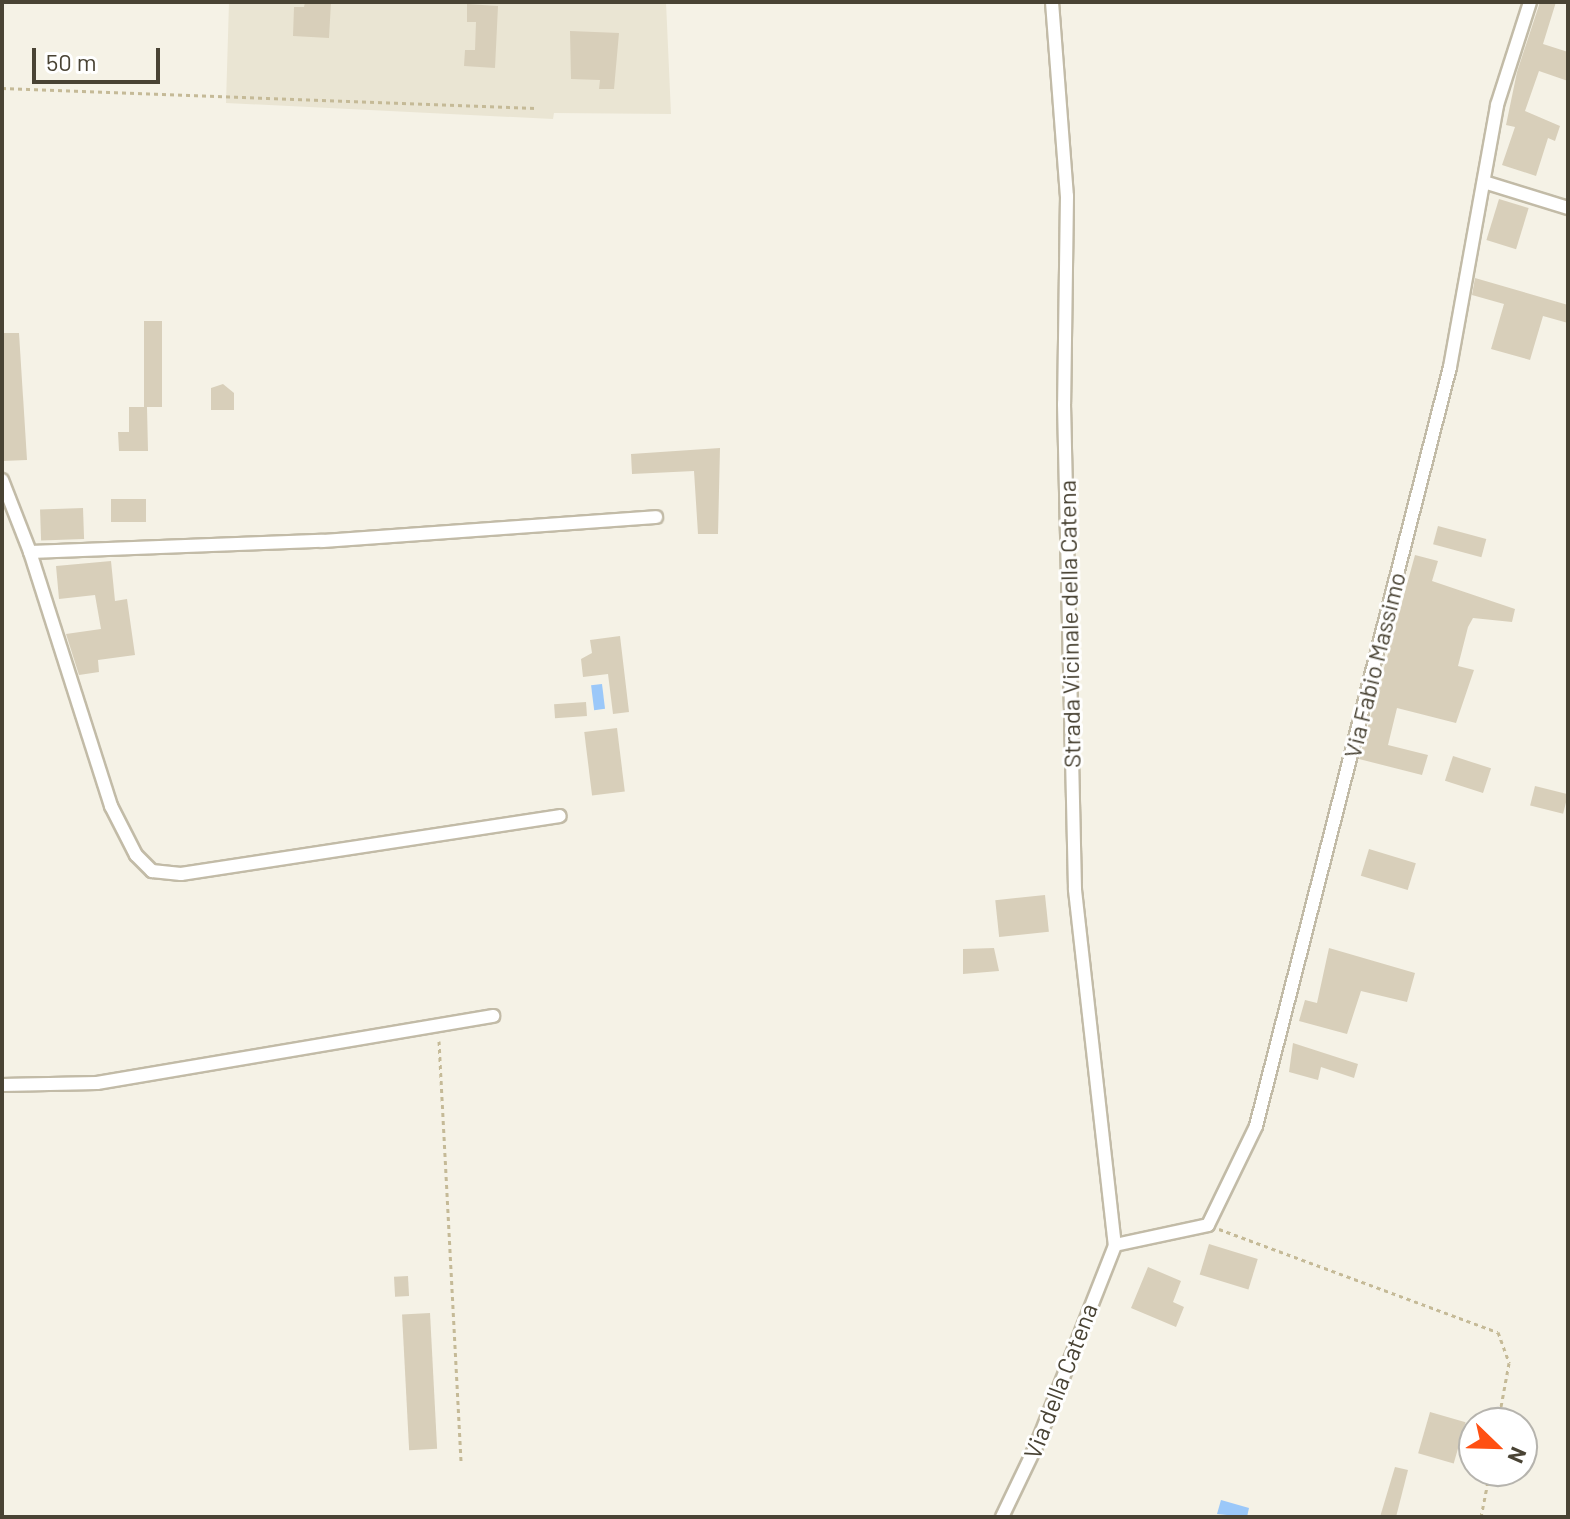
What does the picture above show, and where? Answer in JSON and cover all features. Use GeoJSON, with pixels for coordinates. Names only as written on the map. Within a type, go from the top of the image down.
{"type":"FeatureCollection","features":[{"type":"Feature","properties":{"kind":"street","name":"Strada Vicinale della Catena"},"geometry":{"type":"LineString","coordinates":[[1052,2],[1067,196],[1064,404],[1075,890],[1115,1245]]}},
{"type":"Feature","properties":{"kind":"street","name":"Via Fabio Massimo"},"geometry":{"type":"LineString","coordinates":[[1208,1225],[1256,1126],[1294,989],[1450,367],[1497,105],[1530,2]]}},
{"type":"Feature","properties":{"kind":"street"},"geometry":{"type":"LineString","coordinates":[[1484,182],[1568,208]]}},
{"type":"Feature","properties":{"kind":"street"},"geometry":{"type":"LineString","coordinates":[[2,480],[30,552],[111,806],[136,855],[152,871],[181,874],[560,816]]}},
{"type":"Feature","properties":{"kind":"street"},"geometry":{"type":"LineString","coordinates":[[30,552],[322,541],[656,517]]}},
{"type":"Feature","properties":{"kind":"street"},"geometry":{"type":"LineString","coordinates":[[2,1085],[97,1083],[493,1016]]}},
{"type":"Feature","properties":{"kind":"street"},"geometry":{"type":"LineString","coordinates":[[1115,1245],[1208,1225]]}},
{"type":"Feature","properties":{"kind":"street","name":"Via della Catena"},"geometry":{"type":"LineString","coordinates":[[1002,1517],[1036,1446],[1115,1245]]}},
{"type":"Feature","properties":{"kind":"path"},"geometry":{"type":"LineString","coordinates":[[2,88],[536,108]]}},
{"type":"Feature","properties":{"kind":"path"},"geometry":{"type":"LineString","coordinates":[[438,1025],[461,1463]]}},
{"type":"Feature","properties":{"kind":"path"},"geometry":{"type":"LineString","coordinates":[[1208,1225],[1498,1332],[1509,1363],[1501,1407]]}},
{"type":"Feature","properties":{"kind":"path"},"geometry":{"type":"LineString","coordinates":[[1481,1517],[1487,1487]]}},
{"type":"Feature","properties":{"kind":"shaded area"},"geometry":{"type":"Polygon","coordinates":[[[229,2],[666,2],[671,114],[554,113],[553,119],[226,103],[229,2]]]}},
{"type":"Feature","properties":{"kind":"water"},"geometry":{"type":"Polygon","coordinates":[[[602,684],[605,709],[594,710],[591,685],[602,684]]]}},
{"type":"Feature","properties":{"kind":"water"},"geometry":{"type":"Polygon","coordinates":[[[1221,1500],[1249,1508],[1247,1517],[1217,1514],[1221,1500]]]}},
{"type":"Feature","properties":{"kind":"building"},"geometry":{"type":"Polygon","coordinates":[[[305,2],[331,2],[329,38],[293,36],[294,7],[304,7],[305,2]]]}},
{"type":"Feature","properties":{"kind":"building"},"geometry":{"type":"Polygon","coordinates":[[[1540,2],[1556,2],[1543,44],[1568,52],[1568,81],[1539,71],[1525,111],[1560,126],[1555,141],[1548,138],[1536,176],[1502,165],[1515,127],[1506,125],[1517,72],[1540,2]]]}},
{"type":"Feature","properties":{"kind":"building"},"geometry":{"type":"Polygon","coordinates":[[[467,4],[498,6],[495,68],[464,66],[465,50],[475,50],[476,22],[467,22],[467,4]]]}},
{"type":"Feature","properties":{"kind":"building"},"geometry":{"type":"Polygon","coordinates":[[[570,31],[619,33],[614,89],[599,89],[600,80],[571,79],[570,31]]]}},
{"type":"Feature","properties":{"kind":"building"},"geometry":{"type":"Polygon","coordinates":[[[1499,199],[1529,208],[1516,249],[1486,240],[1499,199]]]}},
{"type":"Feature","properties":{"kind":"building"},"geometry":{"type":"Polygon","coordinates":[[[1475,278],[1568,305],[1568,323],[1543,316],[1530,360],[1491,349],[1504,304],[1472,295],[1475,278]]]}},
{"type":"Feature","properties":{"kind":"building"},"geometry":{"type":"Polygon","coordinates":[[[144,321],[162,321],[162,407],[144,407],[144,321]]]}},
{"type":"Feature","properties":{"kind":"building"},"geometry":{"type":"Polygon","coordinates":[[[2,333],[19,333],[27,460],[2,461],[2,333]]]}},
{"type":"Feature","properties":{"kind":"building"},"geometry":{"type":"Polygon","coordinates":[[[223,384],[234,393],[234,410],[211,410],[211,388],[223,384]]]}},
{"type":"Feature","properties":{"kind":"building"},"geometry":{"type":"Polygon","coordinates":[[[129,407],[147,407],[148,451],[119,451],[118,432],[129,432],[129,407]]]}},
{"type":"Feature","properties":{"kind":"building"},"geometry":{"type":"Polygon","coordinates":[[[720,448],[718,534],[698,534],[694,471],[632,474],[631,454],[720,448]]]}},
{"type":"Feature","properties":{"kind":"building"},"geometry":{"type":"Polygon","coordinates":[[[111,499],[146,499],[146,522],[111,522],[111,499]]]}},
{"type":"Feature","properties":{"kind":"building"},"geometry":{"type":"Polygon","coordinates":[[[83,508],[84,539],[41,540],[40,510],[83,508]]]}},
{"type":"Feature","properties":{"kind":"building"},"geometry":{"type":"Polygon","coordinates":[[[1438,526],[1486,539],[1481,557],[1433,544],[1438,526]]]}},
{"type":"Feature","properties":{"kind":"building"},"geometry":{"type":"Polygon","coordinates":[[[1415,555],[1438,561],[1432,581],[1515,609],[1512,622],[1473,618],[1468,627],[1458,666],[1474,670],[1456,723],[1397,708],[1388,745],[1428,755],[1422,775],[1359,759],[1415,555]]]}},
{"type":"Feature","properties":{"kind":"building"},"geometry":{"type":"Polygon","coordinates":[[[111,561],[115,601],[127,599],[135,655],[98,660],[99,672],[79,675],[66,634],[101,629],[95,595],[59,599],[56,566],[111,561]]]}},
{"type":"Feature","properties":{"kind":"building"},"geometry":{"type":"Polygon","coordinates":[[[620,636],[629,712],[613,714],[608,674],[583,677],[581,659],[592,653],[590,640],[620,636]]]}},
{"type":"Feature","properties":{"kind":"building"},"geometry":{"type":"Polygon","coordinates":[[[586,702],[587,716],[555,718],[554,704],[586,702]]]}},
{"type":"Feature","properties":{"kind":"building"},"geometry":{"type":"Polygon","coordinates":[[[617,728],[625,792],[592,796],[584,732],[617,728]]]}},
{"type":"Feature","properties":{"kind":"building"},"geometry":{"type":"Polygon","coordinates":[[[1453,756],[1491,768],[1483,793],[1445,781],[1453,756]]]}},
{"type":"Feature","properties":{"kind":"building"},"geometry":{"type":"Polygon","coordinates":[[[1535,786],[1568,794],[1563,814],[1530,805],[1535,786]]]}},
{"type":"Feature","properties":{"kind":"building"},"geometry":{"type":"Polygon","coordinates":[[[1369,849],[1416,863],[1408,890],[1361,876],[1369,849]]]}},
{"type":"Feature","properties":{"kind":"building"},"geometry":{"type":"Polygon","coordinates":[[[1045,895],[1049,932],[999,937],[995,900],[1045,895]]]}},
{"type":"Feature","properties":{"kind":"building"},"geometry":{"type":"Polygon","coordinates":[[[994,948],[999,971],[963,974],[963,949],[994,948]]]}},
{"type":"Feature","properties":{"kind":"building"},"geometry":{"type":"Polygon","coordinates":[[[1329,948],[1415,973],[1407,1002],[1361,991],[1347,1034],[1299,1021],[1305,1000],[1317,1003],[1329,948]]]}},
{"type":"Feature","properties":{"kind":"building"},"geometry":{"type":"Polygon","coordinates":[[[1293,1043],[1358,1064],[1354,1078],[1321,1067],[1318,1080],[1289,1072],[1293,1043]]]}},
{"type":"Feature","properties":{"kind":"building"},"geometry":{"type":"Polygon","coordinates":[[[1209,1244],[1258,1259],[1248,1290],[1200,1275],[1209,1244]]]}},
{"type":"Feature","properties":{"kind":"building"},"geometry":{"type":"Polygon","coordinates":[[[1148,1267],[1181,1281],[1173,1302],[1184,1307],[1176,1327],[1131,1308],[1148,1267]]]}},
{"type":"Feature","properties":{"kind":"building"},"geometry":{"type":"Polygon","coordinates":[[[408,1276],[409,1296],[395,1297],[394,1277],[408,1276]]]}},
{"type":"Feature","properties":{"kind":"building"},"geometry":{"type":"Polygon","coordinates":[[[430,1313],[437,1449],[409,1450],[402,1314],[430,1313]]]}},
{"type":"Feature","properties":{"kind":"building"},"geometry":{"type":"Polygon","coordinates":[[[1430,1412],[1458,1420],[1458,1449],[1454,1464],[1418,1453],[1430,1412]]]}},
{"type":"Feature","properties":{"kind":"building"},"geometry":{"type":"Polygon","coordinates":[[[1395,1467],[1408,1470],[1396,1517],[1380,1517],[1395,1467]]]}}]}
